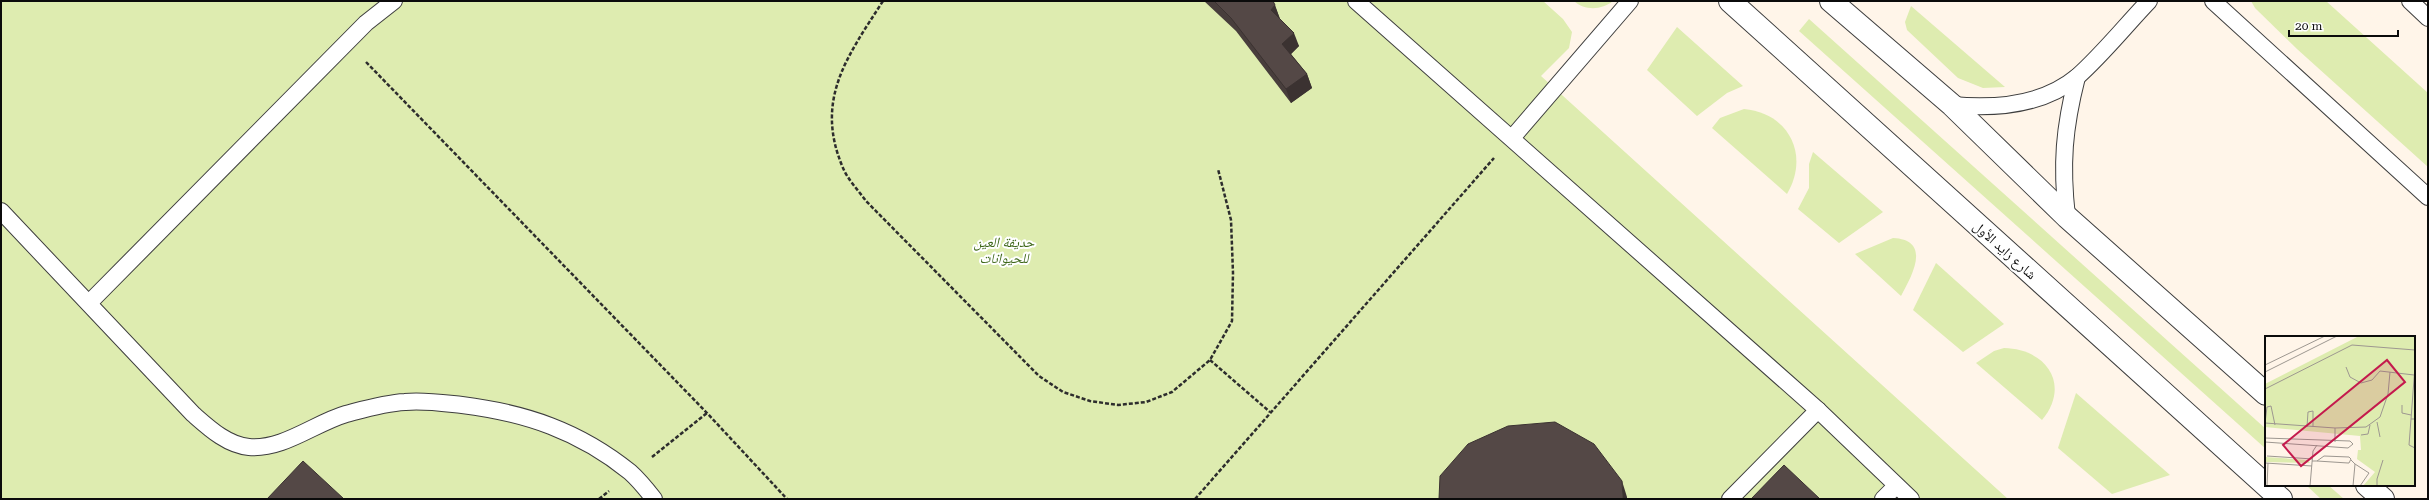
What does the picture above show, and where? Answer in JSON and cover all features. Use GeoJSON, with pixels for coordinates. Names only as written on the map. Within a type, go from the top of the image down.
{"type":"FeatureCollection","features":[{"type":"Feature","properties":{"kind":"street","name":"شارع زايد الأول"},"geometry":{"type":"LineString","coordinates":[[1730,1],[1747,8],[2265,484]]}},
{"type":"Feature","properties":{"kind":"street"},"geometry":{"type":"LineString","coordinates":[[1831,1],[1952,105],[2067,217],[2265,393]]}},
{"type":"Feature","properties":{"kind":"street","name":"شارع زايد الأول"},"geometry":{"type":"LineString","coordinates":[[2267,486],[2281,499]]}},
{"type":"Feature","properties":{"kind":"street"},"geometry":{"type":"LineString","coordinates":[[2368,486],[2383,499]]}},
{"type":"Feature","properties":{"kind":"lane"},"geometry":{"type":"LineString","coordinates":[[89,303],[366,23],[394,1]]}},
{"type":"Feature","properties":{"kind":"lane"},"geometry":{"type":"LineString","coordinates":[[1356,1],[1818,410],[1911,499]]}},
{"type":"Feature","properties":{"kind":"lane"},"geometry":{"type":"LineString","coordinates":[[1512,138],[1630,1]]}},
{"type":"Feature","properties":{"kind":"lane"},"geometry":{"type":"LineString","coordinates":[[1952,105],[1984,108],[2017,104],[2048,94],[2077,77],[2149,1]]}},
{"type":"Feature","properties":{"kind":"lane"},"geometry":{"type":"LineString","coordinates":[[2213,1],[2428,197]]}},
{"type":"Feature","properties":{"kind":"lane"},"geometry":{"type":"LineString","coordinates":[[2410,1],[2428,18]]}},
{"type":"Feature","properties":{"kind":"lane"},"geometry":{"type":"LineString","coordinates":[[2067,217],[2063,184],[2063,148],[2068,112],[2077,77]]}},
{"type":"Feature","properties":{"kind":"lane"},"geometry":{"type":"LineString","coordinates":[[1,211],[193,414],[209,428],[239,446],[251,448],[279,442],[333,418],[368,408],[405,402],[464,405],[510,412],[575,435],[631,473],[654,499]]}},
{"type":"Feature","properties":{"kind":"lane"},"geometry":{"type":"LineString","coordinates":[[1730,499],[1818,410]]}},
{"type":"Feature","properties":{"kind":"lane"},"geometry":{"type":"LineString","coordinates":[[1883,499],[1896,486]]}},
{"type":"Feature","properties":{"kind":"path"},"geometry":{"type":"LineString","coordinates":[[882,1],[847,56],[833,93],[832,132],[843,169],[866,201],[1039,376],[1062,392],[1090,401],[1118,405],[1146,402],[1172,392],[1210,360],[1232,321],[1233,273],[1231,220],[1218,169]]}},
{"type":"Feature","properties":{"kind":"path"},"geometry":{"type":"LineString","coordinates":[[347,43],[706,413],[787,499]]}},
{"type":"Feature","properties":{"kind":"path"},"geometry":{"type":"LineString","coordinates":[[1195,499],[1512,138]]}},
{"type":"Feature","properties":{"kind":"path"},"geometry":{"type":"LineString","coordinates":[[1210,360],[1270,412]]}},
{"type":"Feature","properties":{"kind":"green space","name":"حديقة العين للحيوانات"},"geometry":{"type":"Polygon","coordinates":[[[1,1],[1543,1],[1563,19],[1572,32],[1569,48],[1541,76],[2008,499],[1,499],[1,1]]]}},
{"type":"Feature","properties":{"kind":"green space"},"geometry":{"type":"Polygon","coordinates":[[[1574,1],[1613,1],[1599,8],[1588,8],[1574,1]]]}},
{"type":"Feature","properties":{"kind":"green space"},"geometry":{"type":"Polygon","coordinates":[[[2251,1],[2326,1],[2428,93],[2428,167],[2297,49],[2255,8],[2251,1]]]}},
{"type":"Feature","properties":{"kind":"green space"},"geometry":{"type":"Polygon","coordinates":[[[1911,6],[2005,87],[1983,88],[1958,78],[1907,30],[1905,22],[1911,6]]]}},
{"type":"Feature","properties":{"kind":"green space"},"geometry":{"type":"Polygon","coordinates":[[[1809,19],[2265,428],[2265,448],[1799,31],[1809,19]]]}},
{"type":"Feature","properties":{"kind":"green space"},"geometry":{"type":"Polygon","coordinates":[[[1677,27],[1743,86],[1727,93],[1697,116],[1647,70],[1677,27]]]}},
{"type":"Feature","properties":{"kind":"green space"},"geometry":{"type":"Polygon","coordinates":[[[1744,109],[1760,112],[1773,118],[1783,127],[1791,138],[1795,151],[1796,165],[1794,179],[1787,194],[1712,128],[1720,118],[1744,109]]]}},
{"type":"Feature","properties":{"kind":"green space"},"geometry":{"type":"Polygon","coordinates":[[[1813,152],[1883,212],[1839,243],[1798,209],[1809,188],[1809,164],[1813,152]]]}},
{"type":"Feature","properties":{"kind":"green space"},"geometry":{"type":"Polygon","coordinates":[[[1893,238],[1905,240],[1913,245],[1916,252],[1916,261],[1910,279],[1901,296],[1855,254],[1893,238]]]}},
{"type":"Feature","properties":{"kind":"green space"},"geometry":{"type":"Polygon","coordinates":[[[1936,263],[2004,324],[1963,352],[1913,310],[1936,263]]]}},
{"type":"Feature","properties":{"kind":"green space"},"geometry":{"type":"Polygon","coordinates":[[[2004,348],[2019,350],[2032,355],[2043,362],[2050,371],[2054,382],[2054,394],[2050,407],[2042,420],[1976,363],[1994,351],[2004,348]]]}},
{"type":"Feature","properties":{"kind":"green space"},"geometry":{"type":"Polygon","coordinates":[[[2076,393],[2170,475],[2112,494],[2058,448],[2076,393]]]}},
{"type":"Feature","properties":{"kind":"green space"},"geometry":{"type":"Polygon","coordinates":[[[2307,486],[2329,486],[2344,499],[2321,499],[2307,486]]]}},
{"type":"Feature","properties":{"kind":"building"},"geometry":{"type":"Polygon","coordinates":[[[1214,1],[1273,1],[1275,5],[1271,10],[1294,33],[1282,44],[1307,74],[1286,89],[1231,18],[1214,1]]]}},
{"type":"Feature","properties":{"kind":"building"},"geometry":{"type":"Polygon","coordinates":[[[1555,422],[1594,444],[1622,481],[1623,499],[1439,499],[1440,476],[1468,444],[1508,426],[1555,422]]]}},
{"type":"Feature","properties":{"kind":"building"},"geometry":{"type":"Polygon","coordinates":[[[303,461],[344,499],[267,499],[303,461]]]}},
{"type":"Feature","properties":{"kind":"building"},"geometry":{"type":"Polygon","coordinates":[[[1784,465],[1820,499],[1751,499],[1784,465]]]}}]}
